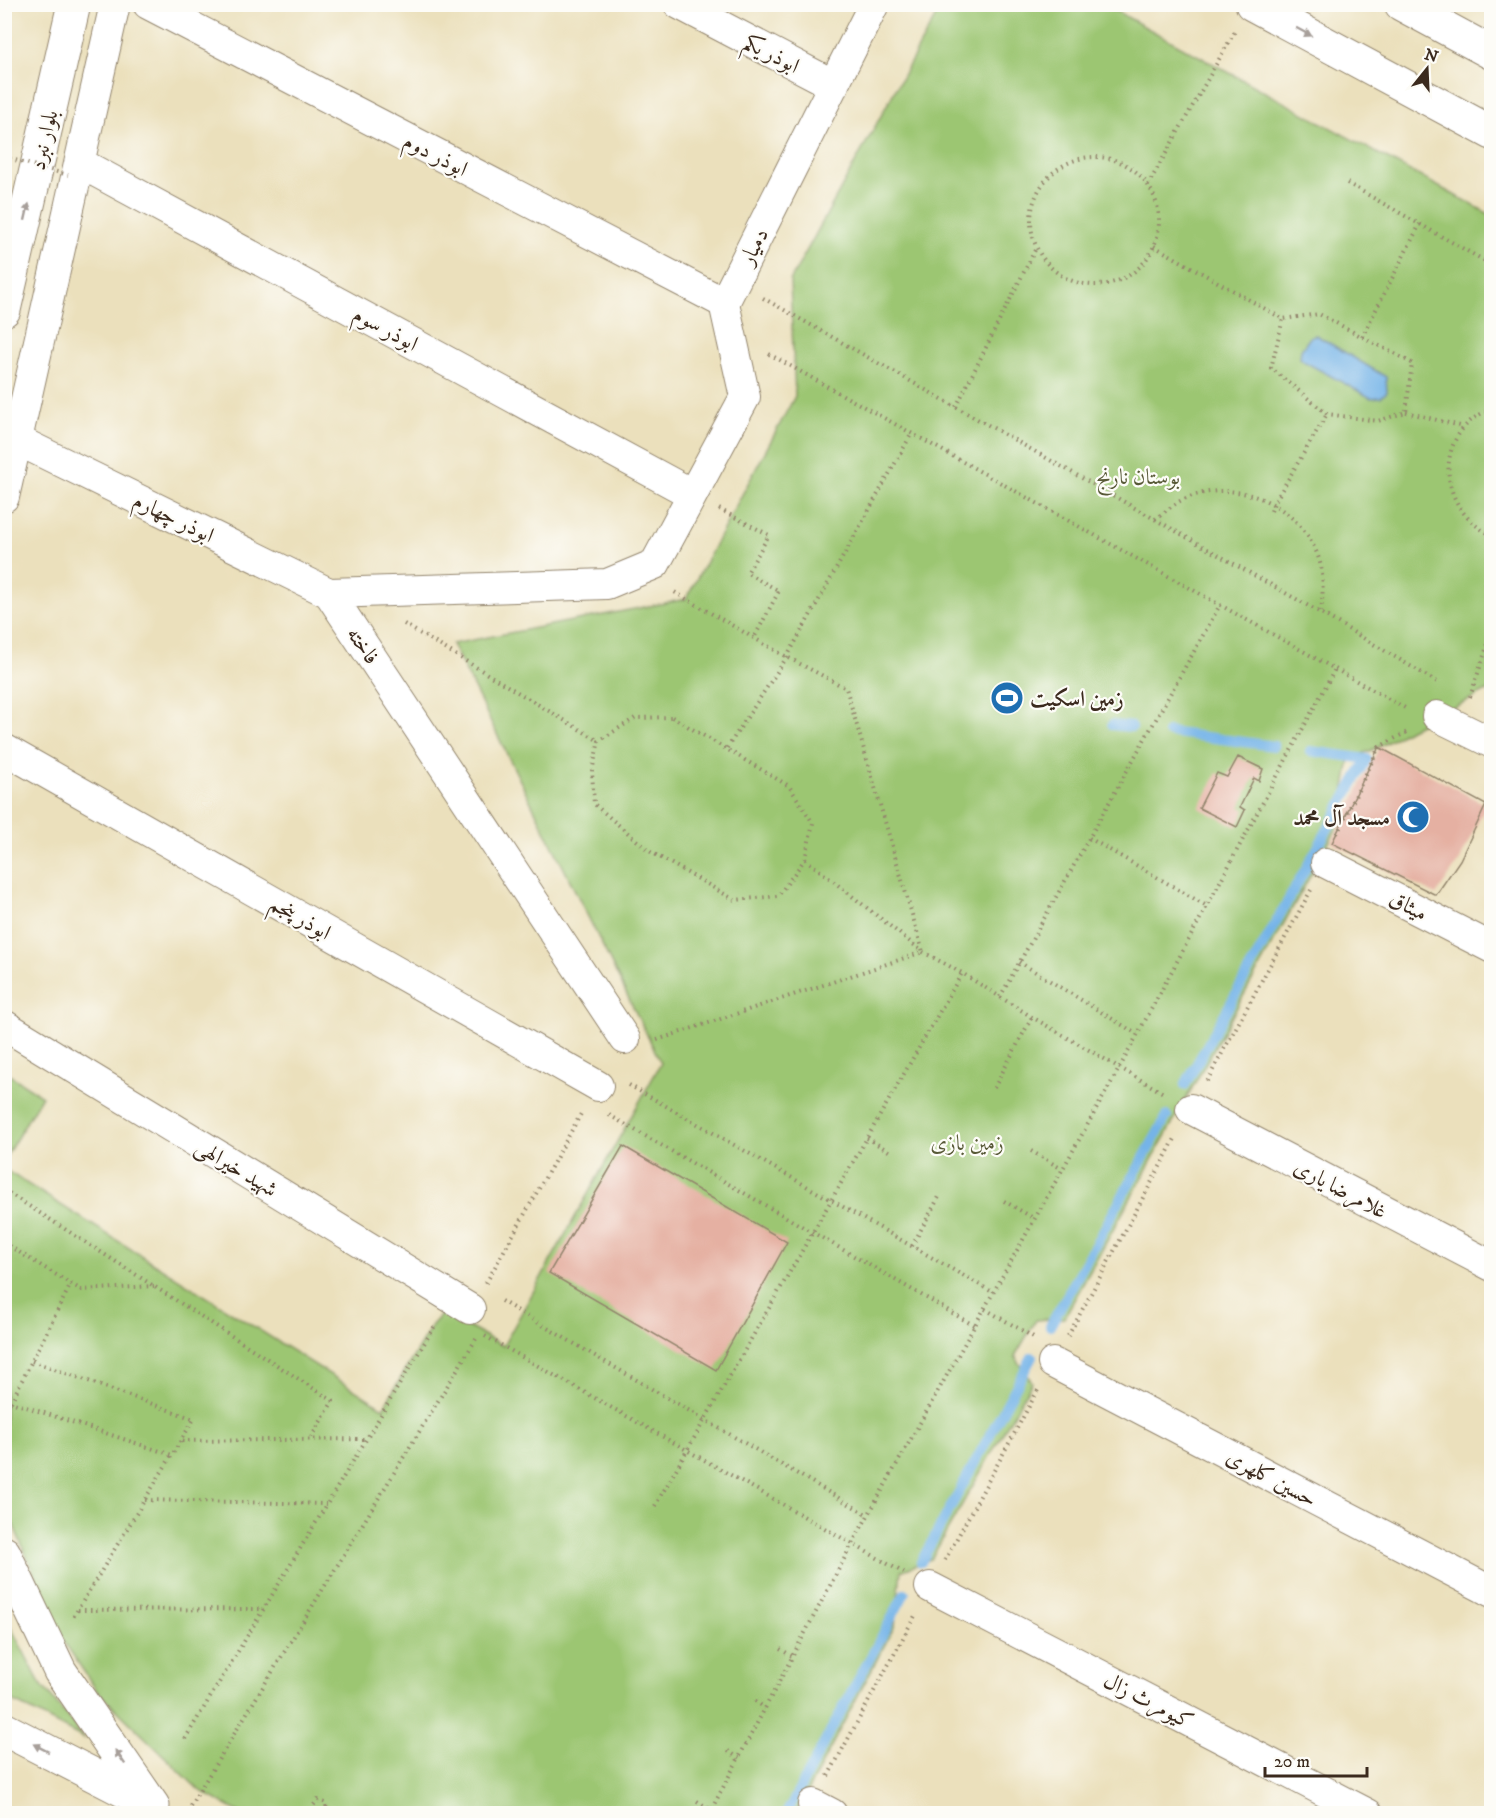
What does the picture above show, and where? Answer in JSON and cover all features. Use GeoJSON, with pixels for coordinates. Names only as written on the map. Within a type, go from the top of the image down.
{"type":"FeatureCollection","features":[{"type":"Feature","properties":{"kind":"main road","name":"بلوار نبرد"},"geometry":{"type":"LineString","coordinates":[[4,310],[74,4]]}},
{"type":"Feature","properties":{"kind":"main road"},"geometry":{"type":"LineString","coordinates":[[1401,4],[1487,48]]}},
{"type":"Feature","properties":{"kind":"main road"},"geometry":{"type":"LineString","coordinates":[[1246,14],[1491,133]]}},
{"type":"Feature","properties":{"kind":"main road"},"geometry":{"type":"LineString","coordinates":[[4,1553],[60,1671],[160,1810]]}},
{"type":"Feature","properties":{"kind":"main road"},"geometry":{"type":"LineString","coordinates":[[4,1730],[160,1810]]}},
{"type":"Feature","properties":{"kind":"street"},"geometry":{"type":"LineString","coordinates":[[4,497],[19,441],[74,169],[115,4]]}},
{"type":"Feature","properties":{"kind":"street","name":"ابوذر دوم"},"geometry":{"type":"LineString","coordinates":[[148,4],[729,292]]}},
{"type":"Feature","properties":{"kind":"street","name":"ابوذر یکم"},"geometry":{"type":"LineString","coordinates":[[679,4],[834,85]]}},
{"type":"Feature","properties":{"kind":"street","name":"دمیار"},"geometry":{"type":"LineString","coordinates":[[729,292],[874,4]]}},
{"type":"Feature","properties":{"kind":"street","name":"ابوذر سوم"},"geometry":{"type":"LineString","coordinates":[[74,169],[692,494]]}},
{"type":"Feature","properties":{"kind":"street"},"geometry":{"type":"LineString","coordinates":[[692,494],[745,397],[731,333],[729,292]]}},
{"type":"Feature","properties":{"kind":"street","name":"ابوذر چهارم"},"geometry":{"type":"LineString","coordinates":[[19,441],[329,593]]}},
{"type":"Feature","properties":{"kind":"street","name":"فاخته"},"geometry":{"type":"LineString","coordinates":[[329,593],[607,584],[655,564],[692,494]]}},
{"type":"Feature","properties":{"kind":"street","name":"فاخته"},"geometry":{"type":"LineString","coordinates":[[329,593],[638,1040]]}},
{"type":"Feature","properties":{"kind":"street"},"geometry":{"type":"LineString","coordinates":[[1438,708],[1491,743]]}},
{"type":"Feature","properties":{"kind":"street","name":"ابوذر پنجم"},"geometry":{"type":"LineString","coordinates":[[4,749],[593,1094]]}},
{"type":"Feature","properties":{"kind":"street","name":"میثاق"},"geometry":{"type":"LineString","coordinates":[[1326,863],[1491,948]]}},
{"type":"Feature","properties":{"kind":"street","name":"شهید خیرالهی"},"geometry":{"type":"LineString","coordinates":[[4,1025],[476,1300]]}},
{"type":"Feature","properties":{"kind":"street","name":"غلامرضا یاری"},"geometry":{"type":"LineString","coordinates":[[1191,1109],[1491,1266]]}},
{"type":"Feature","properties":{"kind":"street","name":"حسین کلهری"},"geometry":{"type":"LineString","coordinates":[[1056,1358],[1491,1592]]}},
{"type":"Feature","properties":{"kind":"street","name":"کیومرث زال"},"geometry":{"type":"LineString","coordinates":[[930,1587],[1368,1814]]}},
{"type":"Feature","properties":{"kind":"path"},"geometry":{"type":"LineString","coordinates":[[1148,185],[1246,14]]}},
{"type":"Feature","properties":{"kind":"path"},"geometry":{"type":"LineString","coordinates":[[1095,156],[1116,160],[1134,170],[1148,185],[1157,204],[1160,225],[1154,246],[1143,264],[1127,277],[1107,284],[1086,285],[1065,278],[1048,266],[1036,248],[1030,227],[1032,206],[1040,186],[1054,170],[1074,160],[1095,156]]}},
{"type":"Feature","properties":{"kind":"path"},"geometry":{"type":"LineString","coordinates":[[4,157],[74,169]]}},
{"type":"Feature","properties":{"kind":"path"},"geometry":{"type":"LineString","coordinates":[[1347,183],[1491,265]]}},
{"type":"Feature","properties":{"kind":"path"},"geometry":{"type":"LineString","coordinates":[[1362,337],[1420,224]]}},
{"type":"Feature","properties":{"kind":"path"},"geometry":{"type":"LineString","coordinates":[[1154,246],[1283,319],[1319,314],[1412,363],[1406,412]]}},
{"type":"Feature","properties":{"kind":"path"},"geometry":{"type":"LineString","coordinates":[[956,407],[1036,248]]}},
{"type":"Feature","properties":{"kind":"path"},"geometry":{"type":"LineString","coordinates":[[729,292],[956,407],[1321,613],[1438,708]]}},
{"type":"Feature","properties":{"kind":"path"},"geometry":{"type":"LineString","coordinates":[[1283,319],[1270,368],[1327,414],[1378,421],[1406,412],[1464,427]]}},
{"type":"Feature","properties":{"kind":"path"},"geometry":{"type":"LineString","coordinates":[[731,333],[1335,669],[1438,708]]}},
{"type":"Feature","properties":{"kind":"path"},"geometry":{"type":"LineString","coordinates":[[1491,409],[1482,412],[1464,427],[1452,447],[1448,470],[1451,493],[1462,513],[1479,529],[1491,535]]}},
{"type":"Feature","properties":{"kind":"path"},"geometry":{"type":"LineString","coordinates":[[1271,511],[1327,414]]}},
{"type":"Feature","properties":{"kind":"path"},"geometry":{"type":"LineString","coordinates":[[727,748],[787,657],[912,433]]}},
{"type":"Feature","properties":{"kind":"path"},"geometry":{"type":"LineString","coordinates":[[1155,519],[1182,501],[1212,491],[1244,492],[1274,503],[1299,523],[1316,550],[1323,581],[1321,613]]}},
{"type":"Feature","properties":{"kind":"path"},"geometry":{"type":"LineString","coordinates":[[692,494],[769,536],[747,573],[779,591],[754,638]]}},
{"type":"Feature","properties":{"kind":"path"},"geometry":{"type":"LineString","coordinates":[[636,571],[846,688],[923,952]]}},
{"type":"Feature","properties":{"kind":"path"},"geometry":{"type":"LineString","coordinates":[[1000,997],[1220,605]]}},
{"type":"Feature","properties":{"kind":"path"},"geometry":{"type":"LineString","coordinates":[[404,623],[599,741]]}},
{"type":"Feature","properties":{"kind":"path"},"geometry":{"type":"LineString","coordinates":[[822,1809],[930,1587],[1326,863],[1332,843],[1380,747],[1438,708],[1468,701],[1491,632]]}},
{"type":"Feature","properties":{"kind":"path"},"geometry":{"type":"LineString","coordinates":[[697,1802],[710,1812],[852,1544],[1120,1067],[1335,669]]}},
{"type":"Feature","properties":{"kind":"path"},"geometry":{"type":"LineString","coordinates":[[672,717],[727,748],[789,786],[813,823],[806,859],[778,896],[735,900],[649,851],[594,804],[592,771],[599,741],[635,718],[672,717]]}},
{"type":"Feature","properties":{"kind":"path"},"geometry":{"type":"LineString","coordinates":[[1089,838],[1207,906]]}},
{"type":"Feature","properties":{"kind":"path"},"geometry":{"type":"LineString","coordinates":[[806,859],[923,952],[1191,1109]]}},
{"type":"Feature","properties":{"kind":"path"},"geometry":{"type":"LineString","coordinates":[[638,1040],[923,952]]}},
{"type":"Feature","properties":{"kind":"path"},"geometry":{"type":"LineString","coordinates":[[1019,962],[1137,1034]]}},
{"type":"Feature","properties":{"kind":"path"},"geometry":{"type":"LineString","coordinates":[[655,1506],[962,973]]}},
{"type":"Feature","properties":{"kind":"path"},"geometry":{"type":"LineString","coordinates":[[994,1088],[1032,1017]]}},
{"type":"Feature","properties":{"kind":"path"},"geometry":{"type":"LineString","coordinates":[[185,1739],[443,1312],[462,1323],[605,1072],[994,1293]]}},
{"type":"Feature","properties":{"kind":"path"},"geometry":{"type":"LineString","coordinates":[[593,1094],[813,1232],[975,1326]]}},
{"type":"Feature","properties":{"kind":"path"},"geometry":{"type":"LineString","coordinates":[[867,1138],[892,1153]]}},
{"type":"Feature","properties":{"kind":"path"},"geometry":{"type":"LineString","coordinates":[[1031,1151],[1062,1169]]}},
{"type":"Feature","properties":{"kind":"path"},"geometry":{"type":"LineString","coordinates":[[4,1190],[333,1401],[310,1439]]}},
{"type":"Feature","properties":{"kind":"path"},"geometry":{"type":"LineString","coordinates":[[912,1246],[940,1196]]}},
{"type":"Feature","properties":{"kind":"path"},"geometry":{"type":"LineString","coordinates":[[1004,1201],[1035,1219]]}},
{"type":"Feature","properties":{"kind":"path"},"geometry":{"type":"LineString","coordinates":[[4,1243],[81,1290],[154,1286]]}},
{"type":"Feature","properties":{"kind":"path"},"geometry":{"type":"LineString","coordinates":[[4,1405],[11,1402],[71,1284]]}},
{"type":"Feature","properties":{"kind":"path"},"geometry":{"type":"LineString","coordinates":[[476,1300],[705,1420],[868,1515]]}},
{"type":"Feature","properties":{"kind":"path"},"geometry":{"type":"LineString","coordinates":[[985,1310],[1056,1358]]}},
{"type":"Feature","properties":{"kind":"path"},"geometry":{"type":"LineString","coordinates":[[185,1814],[480,1334],[930,1587]]}},
{"type":"Feature","properties":{"kind":"path"},"geometry":{"type":"LineString","coordinates":[[32,1361],[194,1419],[69,1624]]}},
{"type":"Feature","properties":{"kind":"path"},"geometry":{"type":"LineString","coordinates":[[11,1402],[172,1455]]}},
{"type":"Feature","properties":{"kind":"path"},"geometry":{"type":"LineString","coordinates":[[182,1441],[366,1439]]}},
{"type":"Feature","properties":{"kind":"path"},"geometry":{"type":"LineString","coordinates":[[144,1500],[326,1504]]}},
{"type":"Feature","properties":{"kind":"path"},"geometry":{"type":"LineString","coordinates":[[78,1610],[262,1609]]}},
{"type":"Feature","properties":{"kind":"path"},"geometry":{"type":"LineString","coordinates":[[780,1649],[793,1656]]}},
{"type":"Feature","properties":{"kind":"path"},"geometry":{"type":"LineString","coordinates":[[755,1701],[765,1708]]}},
{"type":"Feature","properties":{"kind":"path"},"geometry":{"type":"LineString","coordinates":[[728,1751],[739,1758]]}},
{"type":"Feature","properties":{"kind":"path"},"geometry":{"type":"LineString","coordinates":[[307,1813],[318,1800],[326,1803],[327,1814]]}},
{"type":"Feature","properties":{"kind":"green space","name":"بوستان نارنج"},"geometry":{"type":"Polygon","coordinates":[[[942,5],[1105,5],[1491,215],[1491,689],[1379,747],[1350,759],[1338,826],[1064,1318],[1036,1320],[1015,1356],[1032,1382],[931,1559],[901,1571],[895,1625],[796,1813],[242,1814],[199,1790],[97,1691],[60,1636],[5,1505],[4,1169],[383,1408],[432,1325],[443,1313],[503,1346],[661,1063],[452,644],[686,599],[795,396],[790,281],[942,5]]]}},
{"type":"Feature","properties":{"kind":"green space"},"geometry":{"type":"Polygon","coordinates":[[[5,1072],[42,1096],[5,1158],[5,1072]]]}},
{"type":"Feature","properties":{"kind":"green space"},"geometry":{"type":"Polygon","coordinates":[[[4,1614],[40,1683],[85,1739],[5,1697],[4,1614]]]}},
{"type":"Feature","properties":{"kind":"water"},"geometry":{"type":"Polygon","coordinates":[[[1316,335],[1386,377],[1387,392],[1381,397],[1371,398],[1300,358],[1301,350],[1311,336],[1316,335]]]}},
{"type":"Feature","properties":{"kind":"building","name":"مسجد آل محمد"},"geometry":{"type":"Polygon","coordinates":[[[1379,747],[1486,805],[1460,860],[1436,895],[1332,843],[1379,747]]]}},
{"type":"Feature","properties":{"kind":"building"},"geometry":{"type":"Polygon","coordinates":[[[1238,757],[1263,769],[1259,781],[1254,778],[1240,807],[1245,810],[1237,827],[1199,808],[1217,773],[1227,777],[1238,757]]]}},
{"type":"Feature","properties":{"kind":"building"},"geometry":{"type":"Polygon","coordinates":[[[623,1146],[787,1242],[716,1370],[549,1273],[623,1146]]]}},
{"type":"Feature","properties":{"kind":"waterway"},"geometry":{"type":"LineString","coordinates":[[1112,725],[1132,727]]}},
{"type":"Feature","properties":{"kind":"waterway"},"geometry":{"type":"LineString","coordinates":[[1168,732],[1274,746]]}},
{"type":"Feature","properties":{"kind":"waterway"},"geometry":{"type":"LineString","coordinates":[[1185,1085],[1367,759],[1310,751]]}},
{"type":"Feature","properties":{"kind":"waterway"},"geometry":{"type":"LineString","coordinates":[[1050,1326],[1167,1116]]}},
{"type":"Feature","properties":{"kind":"waterway"},"geometry":{"type":"LineString","coordinates":[[921,1562],[1032,1357]]}},
{"type":"Feature","properties":{"kind":"waterway"},"geometry":{"type":"LineString","coordinates":[[786,1814],[905,1593]]}},
{"type":"Feature","properties":{"kind":"place","name":"زمین اسکیت"},"geometry":{"type":"Point","coordinates":[1007,698]}},
{"type":"Feature","properties":{"kind":"place","name":"مسجد آل محمد"},"geometry":{"type":"Point","coordinates":[1413,817]}},
{"type":"Feature","properties":{"kind":"park label","name":"زمین بازی"},"geometry":{"type":"Point","coordinates":[967,1142]}}]}
